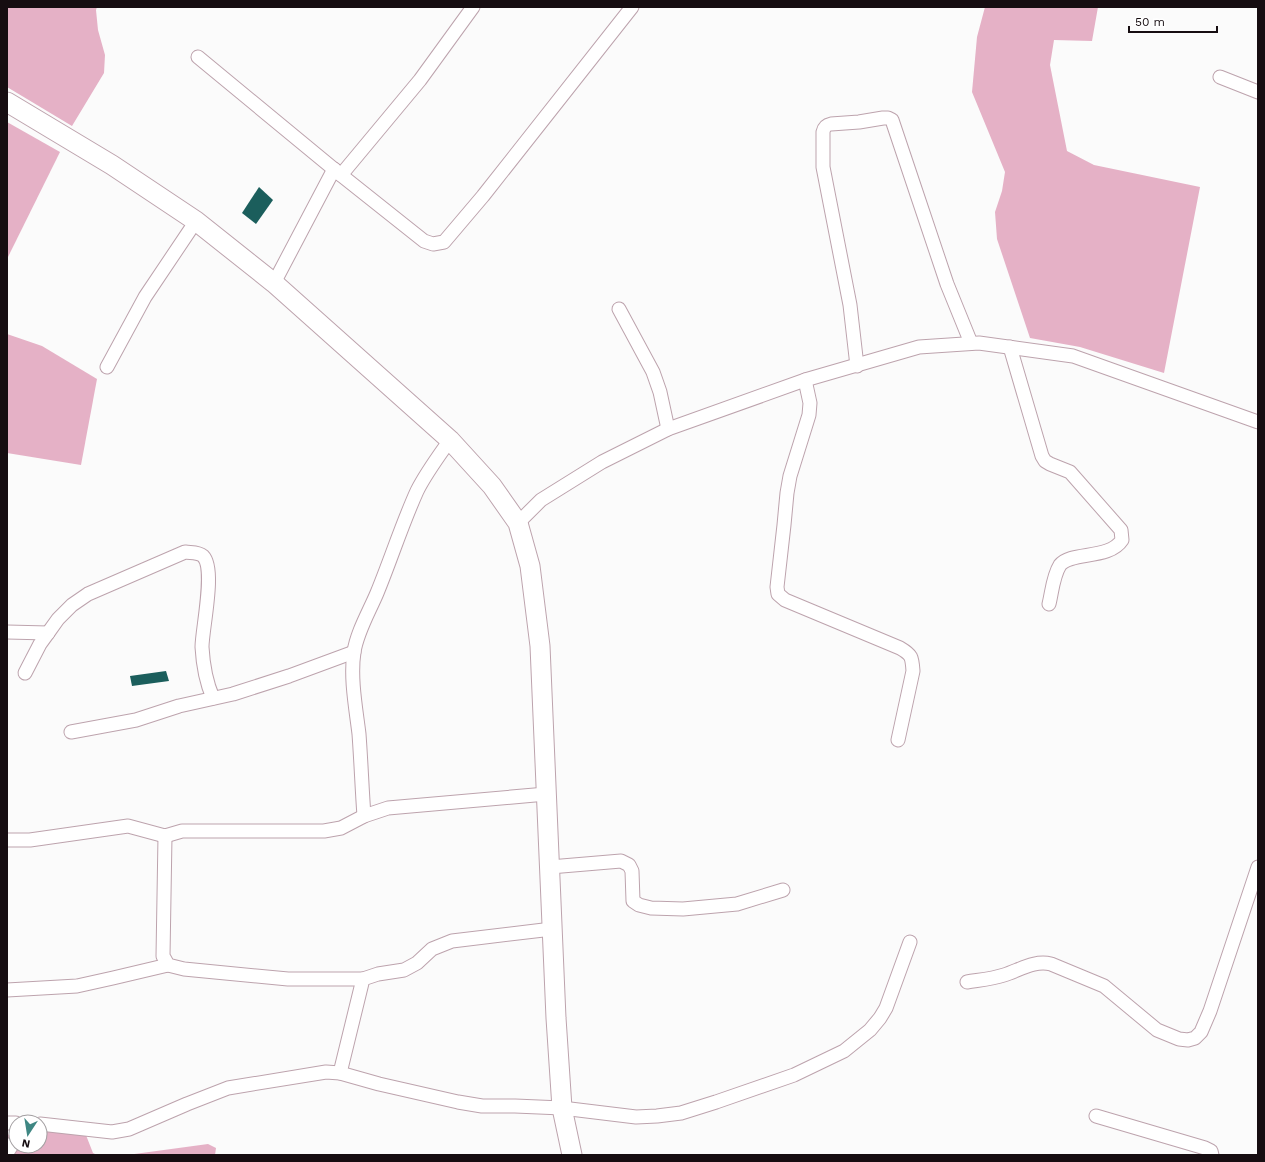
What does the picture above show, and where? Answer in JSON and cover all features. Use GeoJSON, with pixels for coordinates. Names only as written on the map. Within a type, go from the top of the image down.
{"type":"FeatureCollection","features":[{"type":"Feature","properties":{"kind":"main road"},"geometry":{"type":"LineString","coordinates":[[7,102],[112,166],[196,221],[274,283],[450,440],[492,486],[518,523],[530,566],[540,646],[556,1018],[562,1108],[572,1155]]}},
{"type":"Feature","properties":{"kind":"street"},"geometry":{"type":"LineString","coordinates":[[274,283],[338,172],[420,80],[473,7]]}},
{"type":"Feature","properties":{"kind":"street"},"geometry":{"type":"LineString","coordinates":[[198,57],[424,241],[433,244],[444,242],[483,196],[632,7]]}},
{"type":"Feature","properties":{"kind":"street"},"geometry":{"type":"LineString","coordinates":[[1220,77],[1258,92]]}},
{"type":"Feature","properties":{"kind":"street"},"geometry":{"type":"LineString","coordinates":[[857,366],[850,305],[823,167],[823,132],[827,125],[831,124],[859,122],[883,118],[892,120],[947,284],[971,343]]}},
{"type":"Feature","properties":{"kind":"street"},"geometry":{"type":"LineString","coordinates":[[107,367],[145,297],[196,221]]}},
{"type":"Feature","properties":{"kind":"street"},"geometry":{"type":"LineString","coordinates":[[619,309],[653,372],[660,392],[668,429]]}},
{"type":"Feature","properties":{"kind":"street"},"geometry":{"type":"LineString","coordinates":[[518,523],[540,500],[602,462],[668,429],[805,380],[918,347],[979,343],[1073,356],[1258,422]]}},
{"type":"Feature","properties":{"kind":"street"},"geometry":{"type":"LineString","coordinates":[[1010,347],[1042,456],[1045,461],[1070,472],[1121,530],[1122,540],[1118,546],[1106,552],[1065,561],[1060,566],[1049,604]]}},
{"type":"Feature","properties":{"kind":"street"},"geometry":{"type":"LineString","coordinates":[[805,380],[810,403],[809,415],[790,476],[787,493],[777,587],[778,594],[784,600],[900,648],[909,654],[913,662],[913,671],[898,740]]}},
{"type":"Feature","properties":{"kind":"street"},"geometry":{"type":"LineString","coordinates":[[364,816],[360,744],[354,686],[354,652],[359,634],[377,594],[417,491],[427,473],[450,440]]}},
{"type":"Feature","properties":{"kind":"street"},"geometry":{"type":"LineString","coordinates":[[25,673],[40,644],[58,619],[72,605],[88,594],[185,552],[195,553],[203,556],[207,563],[208,584],[202,646],[204,668],[208,686],[213,698]]}},
{"type":"Feature","properties":{"kind":"street"},"geometry":{"type":"LineString","coordinates":[[7,632],[48,633]]}},
{"type":"Feature","properties":{"kind":"street"},"geometry":{"type":"LineString","coordinates":[[71,732],[136,720],[179,706],[233,694],[289,676],[354,652]]}},
{"type":"Feature","properties":{"kind":"street"},"geometry":{"type":"LineString","coordinates":[[7,840],[30,840],[128,826],[164,836],[182,832],[324,831],[341,828],[364,816],[388,808],[546,794]]}},
{"type":"Feature","properties":{"kind":"street"},"geometry":{"type":"LineString","coordinates":[[164,836],[163,956],[168,965]]}},
{"type":"Feature","properties":{"kind":"street"},"geometry":{"type":"LineString","coordinates":[[550,867],[621,861],[629,865],[632,871],[633,901],[639,905],[651,908],[683,908],[737,904],[784,890]]}},
{"type":"Feature","properties":{"kind":"street"},"geometry":{"type":"LineString","coordinates":[[967,982],[1004,975],[1033,964],[1051,964],[1104,986],[1157,1030],[1179,1039],[1188,1040],[1195,1038],[1201,1032],[1210,1011],[1258,866]]}},
{"type":"Feature","properties":{"kind":"street"},"geometry":{"type":"LineString","coordinates":[[7,990],[77,986],[168,965],[184,969],[288,979],[364,979],[378,974],[404,970],[417,963],[432,949],[452,940],[552,929]]}},
{"type":"Feature","properties":{"kind":"street"},"geometry":{"type":"LineString","coordinates":[[48,1125],[112,1132],[129,1129],[228,1088],[326,1072],[340,1073],[379,1084],[482,1106],[562,1108],[636,1117],[681,1113],[794,1075],[844,1051],[870,1030],[880,1018],[886,1008],[910,942]]}},
{"type":"Feature","properties":{"kind":"street"},"geometry":{"type":"LineString","coordinates":[[340,1073],[364,979]]}},
{"type":"Feature","properties":{"kind":"street"},"geometry":{"type":"LineString","coordinates":[[1096,1116],[1204,1148],[1211,1152],[1212,1155]]}},
{"type":"Feature","properties":{"kind":"shaded area"},"geometry":{"type":"Polygon","coordinates":[[[7,7],[97,7],[98,30],[105,55],[104,73],[72,126],[7,87],[7,7]]]}},
{"type":"Feature","properties":{"kind":"shaded area"},"geometry":{"type":"Polygon","coordinates":[[[985,7],[1098,7],[1092,41],[1054,40],[1050,65],[1067,151],[1094,165],[1200,187],[1164,373],[1080,347],[1030,338],[997,239],[995,212],[1002,191],[1005,172],[972,92],[977,37],[985,7]]]}},
{"type":"Feature","properties":{"kind":"shaded area"},"geometry":{"type":"Polygon","coordinates":[[[7,122],[60,152],[7,259],[7,122]]]}},
{"type":"Feature","properties":{"kind":"shaded area"},"geometry":{"type":"Polygon","coordinates":[[[7,334],[42,346],[97,379],[81,465],[7,453],[7,334]]]}},
{"type":"Feature","properties":{"kind":"shaded area"},"geometry":{"type":"Polygon","coordinates":[[[82,1125],[93,1153],[97,1155],[7,1155],[8,1135],[8,1154],[48,1154],[48,1127],[82,1125]]]}},
{"type":"Feature","properties":{"kind":"shaded area"},"geometry":{"type":"Polygon","coordinates":[[[208,1144],[216,1148],[215,1155],[127,1155],[208,1144]]]}},
{"type":"Feature","properties":{"kind":"building"},"geometry":{"type":"Polygon","coordinates":[[[259,187],[273,200],[256,224],[242,213],[259,187]]]}},
{"type":"Feature","properties":{"kind":"building"},"geometry":{"type":"Polygon","coordinates":[[[166,671],[169,681],[132,686],[130,676],[166,671]]]}}]}
